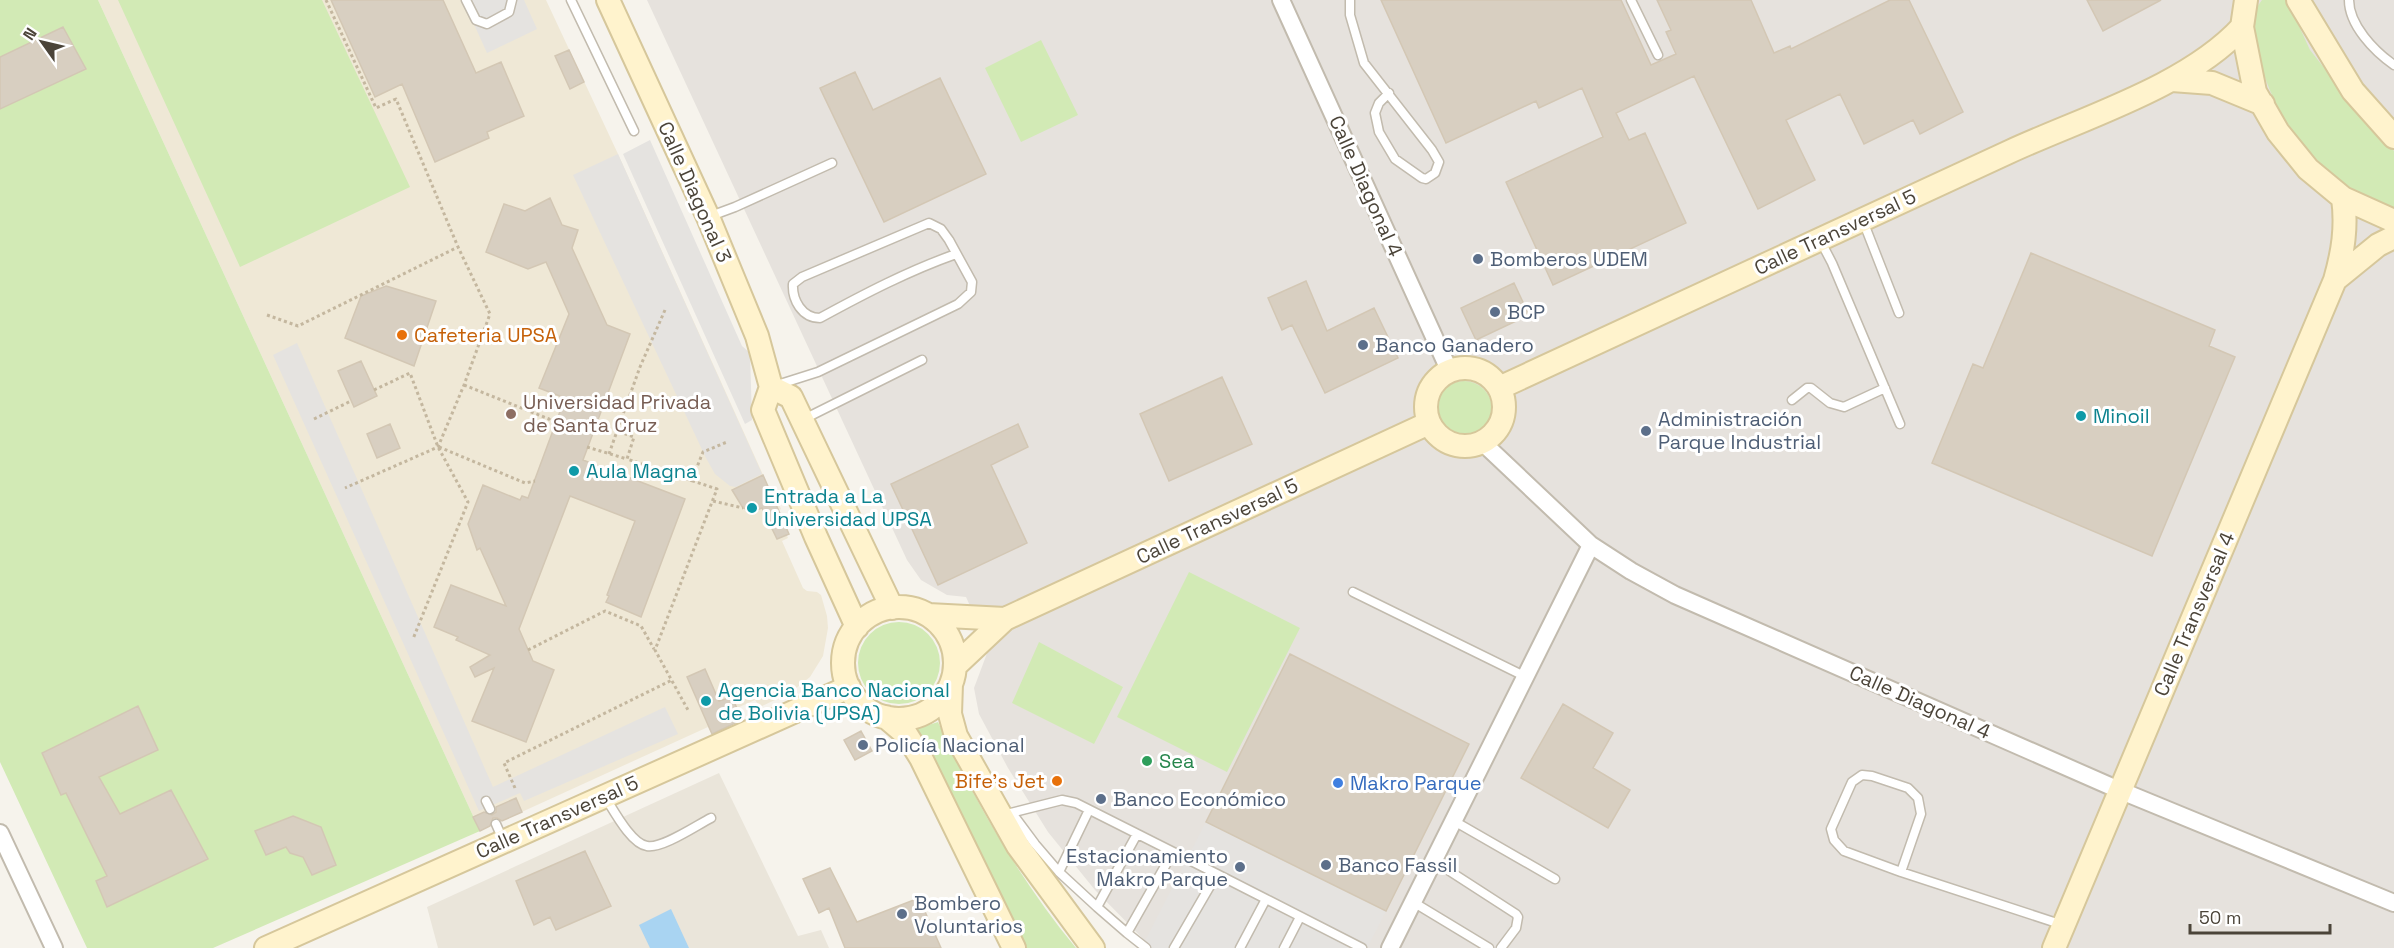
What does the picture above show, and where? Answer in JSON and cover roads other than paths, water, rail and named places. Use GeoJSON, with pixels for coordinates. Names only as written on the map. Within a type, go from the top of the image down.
{"type":"FeatureCollection","features":[{"type":"Feature","properties":{"kind":"main road","name":"Calle Diagonal 3"},"geometry":{"type":"LineString","coordinates":[[608,0],[708,217],[757,336],[771,387],[763,410],[857,627]]}},
{"type":"Feature","properties":{"kind":"main road"},"geometry":{"type":"LineString","coordinates":[[2246,0],[2242,27],[2255,92],[2278,132],[2308,169],[2343,198],[2394,221]]}},
{"type":"Feature","properties":{"kind":"main road"},"geometry":{"type":"LineString","coordinates":[[2298,0],[2353,91],[2394,137]]}},
{"type":"Feature","properties":{"kind":"main road","name":"Calle Transversal 5"},"geometry":{"type":"LineString","coordinates":[[1499,388],[2020,147],[2172,80],[2229,41],[2242,27]]}},
{"type":"Feature","properties":{"kind":"main road","name":"Calle Transversal 5"},"geometry":{"type":"LineString","coordinates":[[2172,80],[2212,83],[2263,104]]}},
{"type":"Feature","properties":{"kind":"main road","name":"Calle Transversal 4"},"geometry":{"type":"LineString","coordinates":[[2054,948],[2335,280],[2342,256],[2346,223],[2343,198]]}},
{"type":"Feature","properties":{"kind":"main road","name":"Calle Transversal 4"},"geometry":{"type":"LineString","coordinates":[[2335,280],[2378,244],[2394,237]]}},
{"type":"Feature","properties":{"kind":"main road"},"geometry":{"type":"LineString","coordinates":[[1461,368],[1483,372],[1499,388],[1504,412],[1500,425],[1493,435],[1470,446],[1452,443],[1436,433],[1427,411],[1430,393],[1440,378],[1461,368]]}},
{"type":"Feature","properties":{"kind":"main road"},"geometry":{"type":"LineString","coordinates":[[771,387],[791,398],[892,608]]}},
{"type":"Feature","properties":{"kind":"main road","name":"Calle Transversal 5"},"geometry":{"type":"LineString","coordinates":[[953,675],[1005,619],[1430,423]]}},
{"type":"Feature","properties":{"kind":"main road"},"geometry":{"type":"LineString","coordinates":[[792,477],[822,463]]}},
{"type":"Feature","properties":{"kind":"main road"},"geometry":{"type":"LineString","coordinates":[[953,675],[940,701],[924,713],[905,718],[886,717],[868,710],[854,696],[845,677],[846,646],[857,627],[873,614],[892,608],[911,608],[936,621],[948,636],[955,656],[950,714],[956,736],[1006,814],[1018,846],[1093,948]]}},
{"type":"Feature","properties":{"kind":"main road","name":"Calle Transversal 5"},"geometry":{"type":"LineString","coordinates":[[928,615],[1005,619]]}},
{"type":"Feature","properties":{"kind":"main road","name":"Calle Transversal 5"},"geometry":{"type":"LineString","coordinates":[[266,948],[500,833],[604,796],[849,687]]}},
{"type":"Feature","properties":{"kind":"main road"},"geometry":{"type":"LineString","coordinates":[[886,717],[906,734],[921,758],[1014,948]]}},
{"type":"Feature","properties":{"kind":"street","name":"Calle Diagonal 4"},"geometry":{"type":"LineString","coordinates":[[1281,0],[1450,372]]}},
{"type":"Feature","properties":{"kind":"street","name":"Calle Diagonal 4"},"geometry":{"type":"LineString","coordinates":[[1482,442],[1591,545],[1631,571],[1675,595],[2119,790],[2394,903]]}},
{"type":"Feature","properties":{"kind":"street"},"geometry":{"type":"LineString","coordinates":[[1390,948],[1591,545]]}},
{"type":"Feature","properties":{"kind":"street"},"geometry":{"type":"LineString","coordinates":[[0,833],[54,948]]}},
{"type":"Feature","properties":{"kind":"lane"},"geometry":{"type":"LineString","coordinates":[[466,0],[476,20],[487,24],[509,12],[512,0]]}},
{"type":"Feature","properties":{"kind":"lane"},"geometry":{"type":"LineString","coordinates":[[571,0],[634,131]]}},
{"type":"Feature","properties":{"kind":"lane"},"geometry":{"type":"LineString","coordinates":[[1350,0],[1350,15],[1364,63],[1389,93],[1439,162],[1431,177],[1422,178],[1395,159],[1379,132],[1375,113],[1379,103],[1389,93]]}},
{"type":"Feature","properties":{"kind":"lane"},"geometry":{"type":"LineString","coordinates":[[1631,0],[1658,55]]}},
{"type":"Feature","properties":{"kind":"lane"},"geometry":{"type":"LineString","coordinates":[[2349,0],[2350,12],[2359,30],[2394,65]]}},
{"type":"Feature","properties":{"kind":"lane"},"geometry":{"type":"LineString","coordinates":[[708,217],[832,163]]}},
{"type":"Feature","properties":{"kind":"lane"},"geometry":{"type":"LineString","coordinates":[[1862,220],[1899,313]]}},
{"type":"Feature","properties":{"kind":"lane"},"geometry":{"type":"LineString","coordinates":[[771,387],[818,372],[958,304],[971,292],[972,282],[956,254],[941,229],[929,223],[793,284],[793,294],[803,313],[811,318],[820,318],[875,288],[956,254]]}},
{"type":"Feature","properties":{"kind":"lane"},"geometry":{"type":"LineString","coordinates":[[1820,239],[1899,424]]}},
{"type":"Feature","properties":{"kind":"lane"},"geometry":{"type":"LineString","coordinates":[[802,420],[922,360]]}},
{"type":"Feature","properties":{"kind":"lane"},"geometry":{"type":"LineString","coordinates":[[1792,400],[1807,388],[1811,388],[1830,403],[1844,407],[1884,388]]}},
{"type":"Feature","properties":{"kind":"lane"},"geometry":{"type":"LineString","coordinates":[[1353,592],[1526,677]]}},
{"type":"Feature","properties":{"kind":"lane"},"geometry":{"type":"LineString","coordinates":[[1901,872],[1921,814],[1918,798],[1908,788],[1862,775],[1851,782],[1832,829],[1834,840],[1844,851],[1901,872],[2064,925]]}},
{"type":"Feature","properties":{"kind":"lane"},"geometry":{"type":"LineString","coordinates":[[604,796],[634,840],[646,846],[662,844],[711,818]]}},
{"type":"Feature","properties":{"kind":"lane"},"geometry":{"type":"LineString","coordinates":[[1146,948],[1059,872],[1006,814],[1062,800],[1089,810],[1266,899],[1347,945],[1362,948]]}},
{"type":"Feature","properties":{"kind":"lane"},"geometry":{"type":"LineString","coordinates":[[1059,872],[1089,810]]}},
{"type":"Feature","properties":{"kind":"lane"},"geometry":{"type":"LineString","coordinates":[[1454,821],[1554,879]]}},
{"type":"Feature","properties":{"kind":"lane"},"geometry":{"type":"LineString","coordinates":[[1097,907],[1137,834]]}},
{"type":"Feature","properties":{"kind":"lane"},"geometry":{"type":"LineString","coordinates":[[1127,933],[1173,852]]}},
{"type":"Feature","properties":{"kind":"lane"},"geometry":{"type":"LineString","coordinates":[[1434,861],[1516,914],[1518,917],[1516,928],[1501,948]]}},
{"type":"Feature","properties":{"kind":"lane"},"geometry":{"type":"LineString","coordinates":[[1174,948],[1217,874]]}},
{"type":"Feature","properties":{"kind":"lane"},"geometry":{"type":"LineString","coordinates":[[1239,948],[1266,899]]}},
{"type":"Feature","properties":{"kind":"lane"},"geometry":{"type":"LineString","coordinates":[[1413,902],[1489,948]]}},
{"type":"Feature","properties":{"kind":"lane"},"geometry":{"type":"LineString","coordinates":[[1284,948],[1300,917]]}},
{"type":"Feature","properties":{"kind":"water"},"geometry":{"type":"Polygon","coordinates":[[[671,909],[689,948],[650,948],[639,925],[671,909]]]}},
{"type":"Feature","properties":{"kind":"place","name":"Bomberos UDEM"},"geometry":{"type":"Point","coordinates":[1478,259]}},
{"type":"Feature","properties":{"kind":"place","name":"BCP"},"geometry":{"type":"Point","coordinates":[1495,312]}},
{"type":"Feature","properties":{"kind":"place","name":"Cafeteria UPSA"},"geometry":{"type":"Point","coordinates":[402,335]}},
{"type":"Feature","properties":{"kind":"place","name":"Banco Ganadero"},"geometry":{"type":"Point","coordinates":[1363,345]}},
{"type":"Feature","properties":{"kind":"place","name":"Universidad Privada de Santa Cruz"},"geometry":{"type":"Point","coordinates":[511,414]}},
{"type":"Feature","properties":{"kind":"place","name":"Minoil"},"geometry":{"type":"Point","coordinates":[2081,416]}},
{"type":"Feature","properties":{"kind":"place","name":"Administración Parque Industrial"},"geometry":{"type":"Point","coordinates":[1646,431]}},
{"type":"Feature","properties":{"kind":"place","name":"Aula Magna"},"geometry":{"type":"Point","coordinates":[574,471]}},
{"type":"Feature","properties":{"kind":"place","name":"Entrada a La Universidad UPSA"},"geometry":{"type":"Point","coordinates":[752,508]}},
{"type":"Feature","properties":{"kind":"place","name":"Agencia Banco Nacional de Bolivia (UPSA)"},"geometry":{"type":"Point","coordinates":[706,701]}},
{"type":"Feature","properties":{"kind":"place","name":"Policía Nacional"},"geometry":{"type":"Point","coordinates":[863,745]}},
{"type":"Feature","properties":{"kind":"place","name":"Sea"},"geometry":{"type":"Point","coordinates":[1147,761]}},
{"type":"Feature","properties":{"kind":"place","name":"Bife's Jet"},"geometry":{"type":"Point","coordinates":[1057,781]}},
{"type":"Feature","properties":{"kind":"place","name":"Makro Parque"},"geometry":{"type":"Point","coordinates":[1338,783]}},
{"type":"Feature","properties":{"kind":"place","name":"Banco Económico"},"geometry":{"type":"Point","coordinates":[1101,799]}},
{"type":"Feature","properties":{"kind":"place","name":"Banco Fassil"},"geometry":{"type":"Point","coordinates":[1326,865]}},
{"type":"Feature","properties":{"kind":"place","name":"Estacionamiento Makro Parque"},"geometry":{"type":"Point","coordinates":[1240,867]}},
{"type":"Feature","properties":{"kind":"place","name":"Bombero Voluntarios"},"geometry":{"type":"Point","coordinates":[902,914]}}]}
